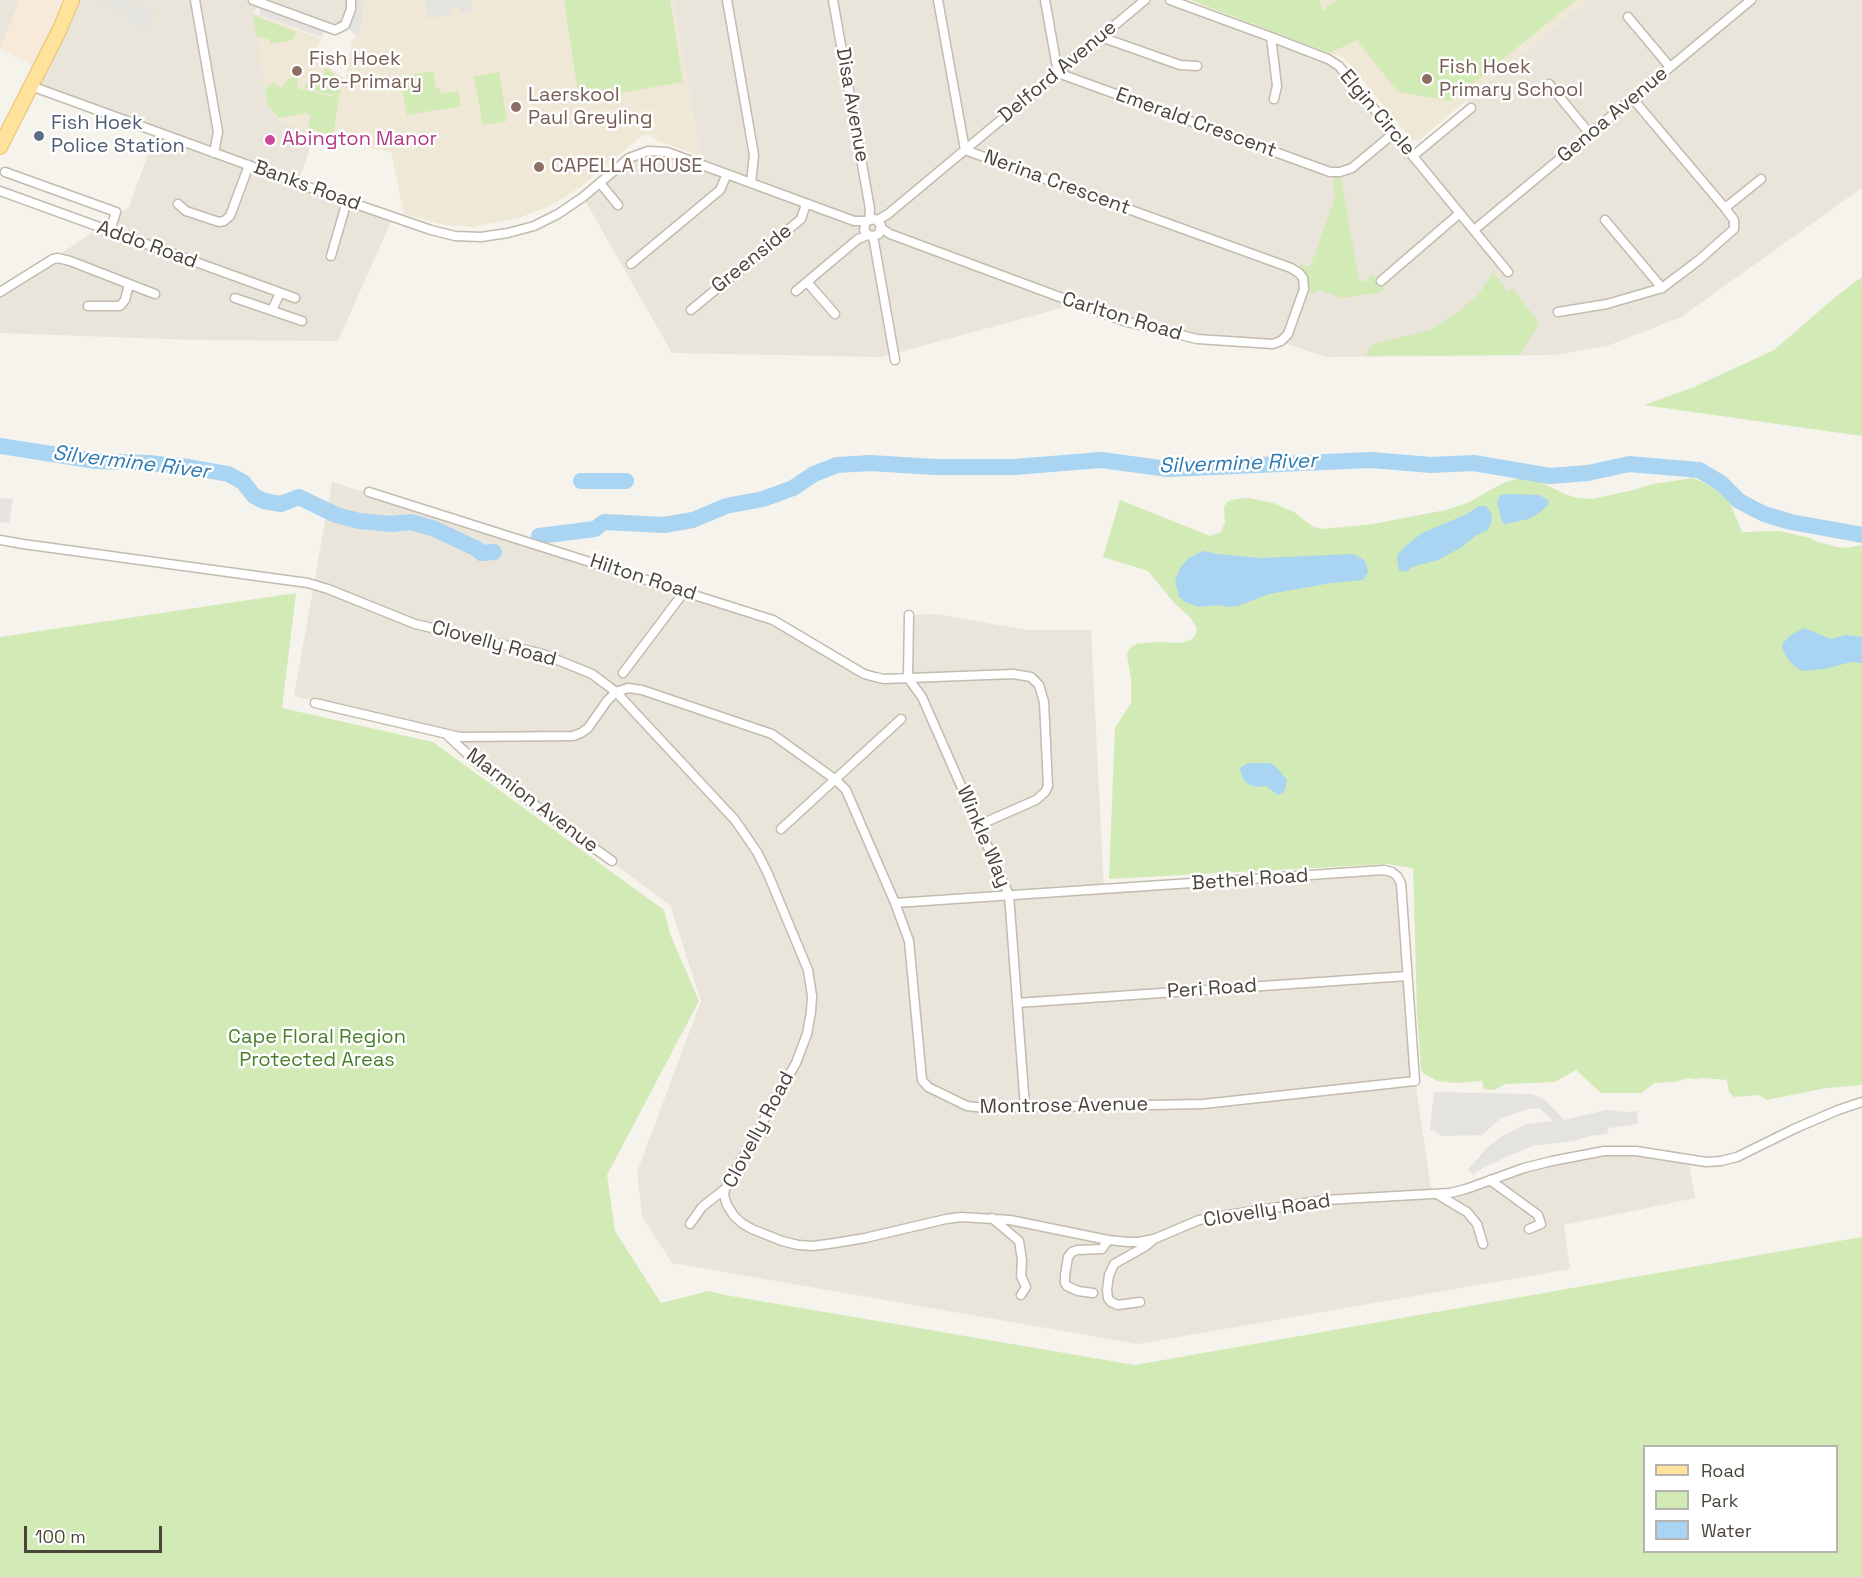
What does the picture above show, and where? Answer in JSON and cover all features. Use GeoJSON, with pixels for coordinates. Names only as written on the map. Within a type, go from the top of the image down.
{"type":"FeatureCollection","features":[{"type":"Feature","properties":{"kind":"main road"},"geometry":{"type":"LineString","coordinates":[[0,147],[32,86],[72,0]]}},
{"type":"Feature","properties":{"kind":"street"},"geometry":{"type":"LineString","coordinates":[[195,0],[218,132],[214,153]]}},
{"type":"Feature","properties":{"kind":"street"},"geometry":{"type":"LineString","coordinates":[[253,0],[336,30],[345,25],[351,9],[351,0]]}},
{"type":"Feature","properties":{"kind":"street"},"geometry":{"type":"LineString","coordinates":[[726,0],[754,155],[751,183]]}},
{"type":"Feature","properties":{"kind":"street","name":"Disa Avenue"},"geometry":{"type":"LineString","coordinates":[[833,0],[895,360]]}},
{"type":"Feature","properties":{"kind":"street","name":"Nerina Crescent"},"geometry":{"type":"LineString","coordinates":[[938,0],[965,150],[1291,268]]}},
{"type":"Feature","properties":{"kind":"street"},"geometry":{"type":"LineString","coordinates":[[1045,0],[1058,73]]}},
{"type":"Feature","properties":{"kind":"street","name":"Delford Avenue"},"geometry":{"type":"LineString","coordinates":[[796,291],[1145,0]]}},
{"type":"Feature","properties":{"kind":"street","name":"Elgin Circle"},"geometry":{"type":"LineString","coordinates":[[1170,0],[1328,59],[1339,66],[1508,272]]}},
{"type":"Feature","properties":{"kind":"street","name":"Genoa Avenue"},"geometry":{"type":"LineString","coordinates":[[1474,230],[1751,0]]}},
{"type":"Feature","properties":{"kind":"street"},"geometry":{"type":"LineString","coordinates":[[1628,17],[1670,67]]}},
{"type":"Feature","properties":{"kind":"street"},"geometry":{"type":"LineString","coordinates":[[1101,37],[1180,65],[1197,66]]}},
{"type":"Feature","properties":{"kind":"street"},"geometry":{"type":"LineString","coordinates":[[1271,37],[1277,86],[1274,99]]}},
{"type":"Feature","properties":{"kind":"street","name":"Emerald Crescent"},"geometry":{"type":"LineString","coordinates":[[1058,73],[1329,172],[1340,172],[1352,168],[1394,133]]}},
{"type":"Feature","properties":{"kind":"street"},"geometry":{"type":"LineString","coordinates":[[1549,84],[1590,134]]}},
{"type":"Feature","properties":{"kind":"street","name":"Banks Road"},"geometry":{"type":"LineString","coordinates":[[32,86],[347,201],[431,230],[456,236],[481,237],[508,233],[558,214],[583,197]]}},
{"type":"Feature","properties":{"kind":"street"},"geometry":{"type":"LineString","coordinates":[[1558,312],[1607,304],[1662,288],[1734,229],[1734,220],[1725,208],[1633,99]]}},
{"type":"Feature","properties":{"kind":"street"},"geometry":{"type":"LineString","coordinates":[[1413,156],[1471,108]]}},
{"type":"Feature","properties":{"kind":"street","name":"Carlton Road"},"geometry":{"type":"LineString","coordinates":[[583,197],[629,158],[648,151],[667,152],[1127,322],[1197,339],[1273,344],[1281,342],[1288,334],[1304,290],[1302,278],[1291,268]]}},
{"type":"Feature","properties":{"kind":"street"},"geometry":{"type":"LineString","coordinates":[[178,204],[186,211],[219,222],[225,221],[230,216],[249,165]]}},
{"type":"Feature","properties":{"kind":"street"},"geometry":{"type":"LineString","coordinates":[[5,172],[116,212],[110,231]]}},
{"type":"Feature","properties":{"kind":"street"},"geometry":{"type":"LineString","coordinates":[[631,264],[720,190],[727,174]]}},
{"type":"Feature","properties":{"kind":"street"},"geometry":{"type":"LineString","coordinates":[[1725,208],[1761,179]]}},
{"type":"Feature","properties":{"kind":"street"},"geometry":{"type":"LineString","coordinates":[[600,183],[618,205]]}},
{"type":"Feature","properties":{"kind":"street","name":"Addo Road"},"geometry":{"type":"LineString","coordinates":[[0,191],[295,298]]}},
{"type":"Feature","properties":{"kind":"street"},"geometry":{"type":"LineString","coordinates":[[331,256],[347,201]]}},
{"type":"Feature","properties":{"kind":"street","name":"Greenside"},"geometry":{"type":"LineString","coordinates":[[691,310],[801,219],[806,204]]}},
{"type":"Feature","properties":{"kind":"street"},"geometry":{"type":"LineString","coordinates":[[1381,280],[1460,213]]}},
{"type":"Feature","properties":{"kind":"street"},"geometry":{"type":"LineString","coordinates":[[1605,220],[1662,288]]}},
{"type":"Feature","properties":{"kind":"street"},"geometry":{"type":"LineString","coordinates":[[0,292],[58,258],[155,294]]}},
{"type":"Feature","properties":{"kind":"street"},"geometry":{"type":"LineString","coordinates":[[807,282],[835,314]]}},
{"type":"Feature","properties":{"kind":"street"},"geometry":{"type":"LineString","coordinates":[[88,306],[120,306],[125,300],[129,284]]}},
{"type":"Feature","properties":{"kind":"street"},"geometry":{"type":"LineString","coordinates":[[272,310],[280,293]]}},
{"type":"Feature","properties":{"kind":"street"},"geometry":{"type":"LineString","coordinates":[[235,298],[302,321]]}},
{"type":"Feature","properties":{"kind":"street","name":"Hilton Road"},"geometry":{"type":"LineString","coordinates":[[369,492],[776,621],[864,674],[884,679],[1023,674],[1031,677],[1039,685],[1044,702],[1048,786],[1036,800],[979,825]]}},
{"type":"Feature","properties":{"kind":"street","name":"Clovelly Road"},"geometry":{"type":"LineString","coordinates":[[0,540],[308,583],[415,624],[543,654],[592,674],[616,692],[735,820],[758,852],[808,970],[812,996],[804,1043],[796,1063],[725,1189],[724,1201],[734,1216],[743,1224],[782,1241],[813,1246],[865,1238],[946,1219],[992,1218],[1108,1240],[1128,1242],[1154,1239],[1199,1220],[1228,1215],[1325,1200],[1437,1194],[1466,1189],[1552,1161],[1605,1150],[1635,1151],[1706,1162],[1721,1161],[1737,1157],[1796,1128],[1862,1102]]}},
{"type":"Feature","properties":{"kind":"street"},"geometry":{"type":"LineString","coordinates":[[622,673],[684,592]]}},
{"type":"Feature","properties":{"kind":"street"},"geometry":{"type":"LineString","coordinates":[[908,678],[909,615]]}},
{"type":"Feature","properties":{"kind":"street","name":"Winkle Way"},"geometry":{"type":"LineString","coordinates":[[908,678],[922,697],[1009,895],[1025,1107]]}},
{"type":"Feature","properties":{"kind":"street","name":"Montrose Avenue"},"geometry":{"type":"LineString","coordinates":[[616,692],[628,688],[642,690],[767,732],[836,780],[846,790],[895,903],[911,949],[924,1084],[967,1106],[1213,1103],[1414,1081]]}},
{"type":"Feature","properties":{"kind":"street"},"geometry":{"type":"LineString","coordinates":[[447,735],[462,737],[573,736],[588,728],[616,692]]}},
{"type":"Feature","properties":{"kind":"street","name":"Marmion Avenue"},"geometry":{"type":"LineString","coordinates":[[315,703],[447,735],[477,763],[612,861]]}},
{"type":"Feature","properties":{"kind":"street"},"geometry":{"type":"LineString","coordinates":[[780,829],[901,718]]}},
{"type":"Feature","properties":{"kind":"street","name":"Bethel Road"},"geometry":{"type":"LineString","coordinates":[[895,903],[1384,870],[1392,872],[1401,883],[1414,1081]]}},
{"type":"Feature","properties":{"kind":"street","name":"Peri Road"},"geometry":{"type":"LineString","coordinates":[[1017,1003],[1407,976]]}},
{"type":"Feature","properties":{"kind":"street"},"geometry":{"type":"LineString","coordinates":[[1490,1180],[1538,1215],[1541,1224],[1529,1229]]}},
{"type":"Feature","properties":{"kind":"street"},"geometry":{"type":"LineString","coordinates":[[690,1224],[702,1207],[725,1189]]}},
{"type":"Feature","properties":{"kind":"street"},"geometry":{"type":"LineString","coordinates":[[1437,1194],[1467,1212],[1477,1224],[1483,1244]]}},
{"type":"Feature","properties":{"kind":"street"},"geometry":{"type":"LineString","coordinates":[[992,1218],[1019,1241],[1022,1260],[1021,1276],[1026,1287],[1021,1295]]}},
{"type":"Feature","properties":{"kind":"street"},"geometry":{"type":"LineString","coordinates":[[1140,1302],[1118,1305],[1112,1302],[1108,1298],[1107,1290],[1109,1275],[1114,1264],[1154,1239]]}},
{"type":"Feature","properties":{"kind":"street"},"geometry":{"type":"LineString","coordinates":[[1093,1293],[1078,1291],[1067,1286],[1065,1275],[1068,1257],[1077,1250],[1102,1249],[1108,1240]]}},
{"type":"Feature","properties":{"kind":"shaded area"},"geometry":{"type":"Polygon","coordinates":[[[0,0],[20,0],[0,49],[0,0]]]}},
{"type":"Feature","properties":{"kind":"shaded area"},"geometry":{"type":"Polygon","coordinates":[[[20,0],[72,0],[40,69],[0,49],[20,0]]]}},
{"type":"Feature","properties":{"kind":"shaded area"},"geometry":{"type":"Polygon","coordinates":[[[72,0],[351,0],[347,20],[335,30],[261,3],[253,13],[278,119],[315,134],[298,183],[393,217],[338,341],[192,340],[0,333],[0,292],[129,207],[156,132],[31,86],[72,0]]]}},
{"type":"Feature","properties":{"kind":"shaded area"},"geometry":{"type":"Polygon","coordinates":[[[100,0],[129,0],[128,2],[155,12],[148,29],[127,22],[130,15],[99,3],[100,0]]]}},
{"type":"Feature","properties":{"kind":"shaded area"},"geometry":{"type":"Polygon","coordinates":[[[351,0],[365,0],[360,32],[356,36],[345,25],[351,0]]]}},
{"type":"Feature","properties":{"kind":"shaded area","name":"Laerskool Paul Greyling"},"geometry":{"type":"Polygon","coordinates":[[[365,0],[673,0],[700,156],[656,140],[648,134],[643,135],[579,188],[550,206],[521,217],[474,227],[445,225],[404,214],[391,152],[335,141],[315,134],[278,119],[267,106],[253,13],[321,39],[315,53],[321,62],[346,79],[352,40],[360,32],[365,0]]]}},
{"type":"Feature","properties":{"kind":"shaded area"},"geometry":{"type":"Polygon","coordinates":[[[425,0],[471,0],[472,10],[461,12],[460,7],[450,9],[451,14],[428,19],[425,0]]]}},
{"type":"Feature","properties":{"kind":"shaded area"},"geometry":{"type":"Polygon","coordinates":[[[673,0],[1170,0],[1328,59],[1413,156],[1471,108],[1466,101],[1587,0],[1862,0],[1862,188],[1681,317],[1607,346],[1555,355],[1326,357],[1281,342],[1208,340],[1077,304],[881,357],[672,353],[583,197],[629,158],[648,151],[695,163],[700,156],[673,0]]]}},
{"type":"Feature","properties":{"kind":"shaded area","name":"Fish Hoek Primary School"},"geometry":{"type":"Polygon","coordinates":[[[1320,0],[1587,0],[1419,140],[1411,139],[1344,58],[1329,53],[1320,0]]]}},
{"type":"Feature","properties":{"kind":"shaded area"},"geometry":{"type":"Polygon","coordinates":[[[261,3],[326,27],[321,37],[259,15],[261,3]]]}},
{"type":"Feature","properties":{"kind":"shaded area"},"geometry":{"type":"Polygon","coordinates":[[[332,482],[773,620],[864,674],[907,678],[909,615],[935,614],[1028,630],[1091,630],[1104,889],[1384,870],[1397,876],[1415,1081],[1432,1194],[1450,1193],[1524,1168],[1604,1151],[1688,1159],[1695,1198],[1564,1225],[1570,1269],[1138,1344],[672,1263],[642,1216],[637,1172],[701,1001],[670,905],[477,763],[447,735],[294,696],[332,482]]]}},
{"type":"Feature","properties":{"kind":"shaded area"},"geometry":{"type":"Polygon","coordinates":[[[0,498],[13,499],[9,523],[0,522],[0,498]]]}},
{"type":"Feature","properties":{"kind":"shaded area"},"geometry":{"type":"Polygon","coordinates":[[[1434,1092],[1532,1094],[1545,1100],[1564,1120],[1606,1110],[1637,1111],[1638,1124],[1609,1128],[1607,1134],[1532,1146],[1484,1167],[1473,1175],[1468,1169],[1489,1146],[1504,1135],[1526,1124],[1553,1121],[1539,1108],[1529,1109],[1501,1118],[1482,1135],[1442,1136],[1430,1129],[1434,1092]]]}},
{"type":"Feature","properties":{"kind":"green space"},"geometry":{"type":"Polygon","coordinates":[[[564,0],[670,0],[683,82],[579,100],[564,0]]]}},
{"type":"Feature","properties":{"kind":"green space","name":"Fish Hoek Primary School"},"geometry":{"type":"Polygon","coordinates":[[[1190,0],[1320,0],[1322,11],[1337,0],[1576,0],[1451,101],[1398,92],[1358,42],[1364,37],[1329,53],[1190,0]]]}},
{"type":"Feature","properties":{"kind":"green space"},"geometry":{"type":"Polygon","coordinates":[[[253,15],[296,32],[293,40],[270,44],[270,40],[256,36],[253,15]]]}},
{"type":"Feature","properties":{"kind":"green space"},"geometry":{"type":"Polygon","coordinates":[[[325,67],[342,80],[339,97],[305,88],[305,83],[311,84],[314,73],[323,76],[325,67]]]}},
{"type":"Feature","properties":{"kind":"green space"},"geometry":{"type":"Polygon","coordinates":[[[433,71],[436,88],[439,88],[440,94],[458,91],[461,106],[407,115],[400,77],[433,71]]]}},
{"type":"Feature","properties":{"kind":"green space"},"geometry":{"type":"Polygon","coordinates":[[[499,72],[507,121],[483,125],[474,77],[499,72]]]}},
{"type":"Feature","properties":{"kind":"green space"},"geometry":{"type":"Polygon","coordinates":[[[299,75],[297,88],[339,98],[333,136],[308,128],[311,116],[306,113],[279,118],[268,106],[265,90],[273,82],[281,88],[288,79],[299,75]]]}},
{"type":"Feature","properties":{"kind":"green space"},"geometry":{"type":"Polygon","coordinates":[[[1341,177],[1359,281],[1366,281],[1373,275],[1384,288],[1378,293],[1342,298],[1320,290],[1311,294],[1308,279],[1299,263],[1310,267],[1335,198],[1333,178],[1341,177]]]}},
{"type":"Feature","properties":{"kind":"green space"},"geometry":{"type":"Polygon","coordinates":[[[1493,272],[1508,292],[1513,289],[1539,323],[1520,355],[1365,356],[1373,344],[1430,330],[1459,311],[1479,294],[1493,272]]]}},
{"type":"Feature","properties":{"kind":"green space"},"geometry":{"type":"Polygon","coordinates":[[[1862,277],[1862,436],[1644,405],[1694,387],[1774,350],[1862,277]]]}},
{"type":"Feature","properties":{"kind":"green space"},"geometry":{"type":"Polygon","coordinates":[[[1524,477],[1532,478],[1577,498],[1593,499],[1653,484],[1693,478],[1727,496],[1742,532],[1779,531],[1837,547],[1862,545],[1862,1085],[1826,1088],[1767,1100],[1759,1095],[1734,1097],[1729,1092],[1727,1080],[1703,1078],[1654,1083],[1642,1093],[1601,1093],[1576,1070],[1555,1082],[1506,1084],[1494,1090],[1484,1089],[1482,1081],[1456,1083],[1438,1081],[1423,1073],[1421,1068],[1413,868],[1387,864],[1109,879],[1115,728],[1131,703],[1131,679],[1127,655],[1129,649],[1136,644],[1182,643],[1192,639],[1197,629],[1190,617],[1175,604],[1148,571],[1103,557],[1120,500],[1210,536],[1221,532],[1225,522],[1224,507],[1227,502],[1235,499],[1249,498],[1273,503],[1294,512],[1312,526],[1321,529],[1373,524],[1446,510],[1467,503],[1505,482],[1524,477]]]}},
{"type":"Feature","properties":{"kind":"green space","name":"Cape Floral Region Protected Areas"},"geometry":{"type":"Polygon","coordinates":[[[296,593],[282,708],[433,742],[664,910],[670,934],[699,1001],[607,1175],[615,1231],[661,1303],[709,1291],[1135,1365],[1862,1237],[1862,1577],[0,1577],[0,637],[296,593]]]}},
{"type":"Feature","properties":{"kind":"water"},"geometry":{"type":"Polygon","coordinates":[[[1500,495],[1539,495],[1548,500],[1549,504],[1529,519],[1505,524],[1502,522],[1497,503],[1500,495]]]}},
{"type":"Feature","properties":{"kind":"water"},"geometry":{"type":"Polygon","coordinates":[[[1479,506],[1486,506],[1491,513],[1492,520],[1488,530],[1438,560],[1412,567],[1406,572],[1399,570],[1398,554],[1422,533],[1467,514],[1479,506]]]}},
{"type":"Feature","properties":{"kind":"water"},"geometry":{"type":"Polygon","coordinates":[[[1203,551],[1261,558],[1353,554],[1363,559],[1368,572],[1363,580],[1269,594],[1238,606],[1199,607],[1179,597],[1175,580],[1180,568],[1189,558],[1203,551]]]}},
{"type":"Feature","properties":{"kind":"water"},"geometry":{"type":"Polygon","coordinates":[[[1804,628],[1831,639],[1846,635],[1862,637],[1862,663],[1851,662],[1829,668],[1800,670],[1792,664],[1782,648],[1783,643],[1791,635],[1804,628]]]}},
{"type":"Feature","properties":{"kind":"water"},"geometry":{"type":"Polygon","coordinates":[[[1248,763],[1270,763],[1278,769],[1287,780],[1284,792],[1278,795],[1266,786],[1256,787],[1248,784],[1243,779],[1240,770],[1248,763]]]}},
{"type":"Feature","properties":{"kind":"waterway","name":"Silvermine River"},"geometry":{"type":"LineString","coordinates":[[0,446],[96,461],[189,467],[228,474],[243,482],[254,496],[264,501],[281,504],[299,497],[336,515],[359,521],[392,524],[411,522],[435,529],[481,553],[494,552]]}},
{"type":"Feature","properties":{"kind":"waterway","name":"Silvermine River"},"geometry":{"type":"LineString","coordinates":[[539,536],[595,529],[604,522],[664,525],[693,520],[726,506],[763,499],[793,488],[814,474],[837,465],[870,463],[935,467],[1014,467],[1101,460],[1168,469],[1371,460],[1431,465],[1474,463],[1550,476],[1588,473],[1629,464],[1699,470],[1721,483],[1739,501],[1764,514],[1791,522],[1862,535]]}},
{"type":"Feature","properties":{"kind":"waterway"},"geometry":{"type":"LineString","coordinates":[[581,481],[626,481]]}},
{"type":"Feature","properties":{"kind":"place","name":"Fish Hoek Pre-Primary"},"geometry":{"type":"Point","coordinates":[297,71]}},
{"type":"Feature","properties":{"kind":"place","name":"Fish Hoek Primary School"},"geometry":{"type":"Point","coordinates":[1427,79]}},
{"type":"Feature","properties":{"kind":"place","name":"Laerskool Paul Greyling"},"geometry":{"type":"Point","coordinates":[516,107]}},
{"type":"Feature","properties":{"kind":"place","name":"Fish Hoek Police Station"},"geometry":{"type":"Point","coordinates":[39,136]}},
{"type":"Feature","properties":{"kind":"place","name":"Abington Manor"},"geometry":{"type":"Point","coordinates":[270,140]}},
{"type":"Feature","properties":{"kind":"place","name":"CAPELLA HOUSE"},"geometry":{"type":"Point","coordinates":[539,167]}}]}
